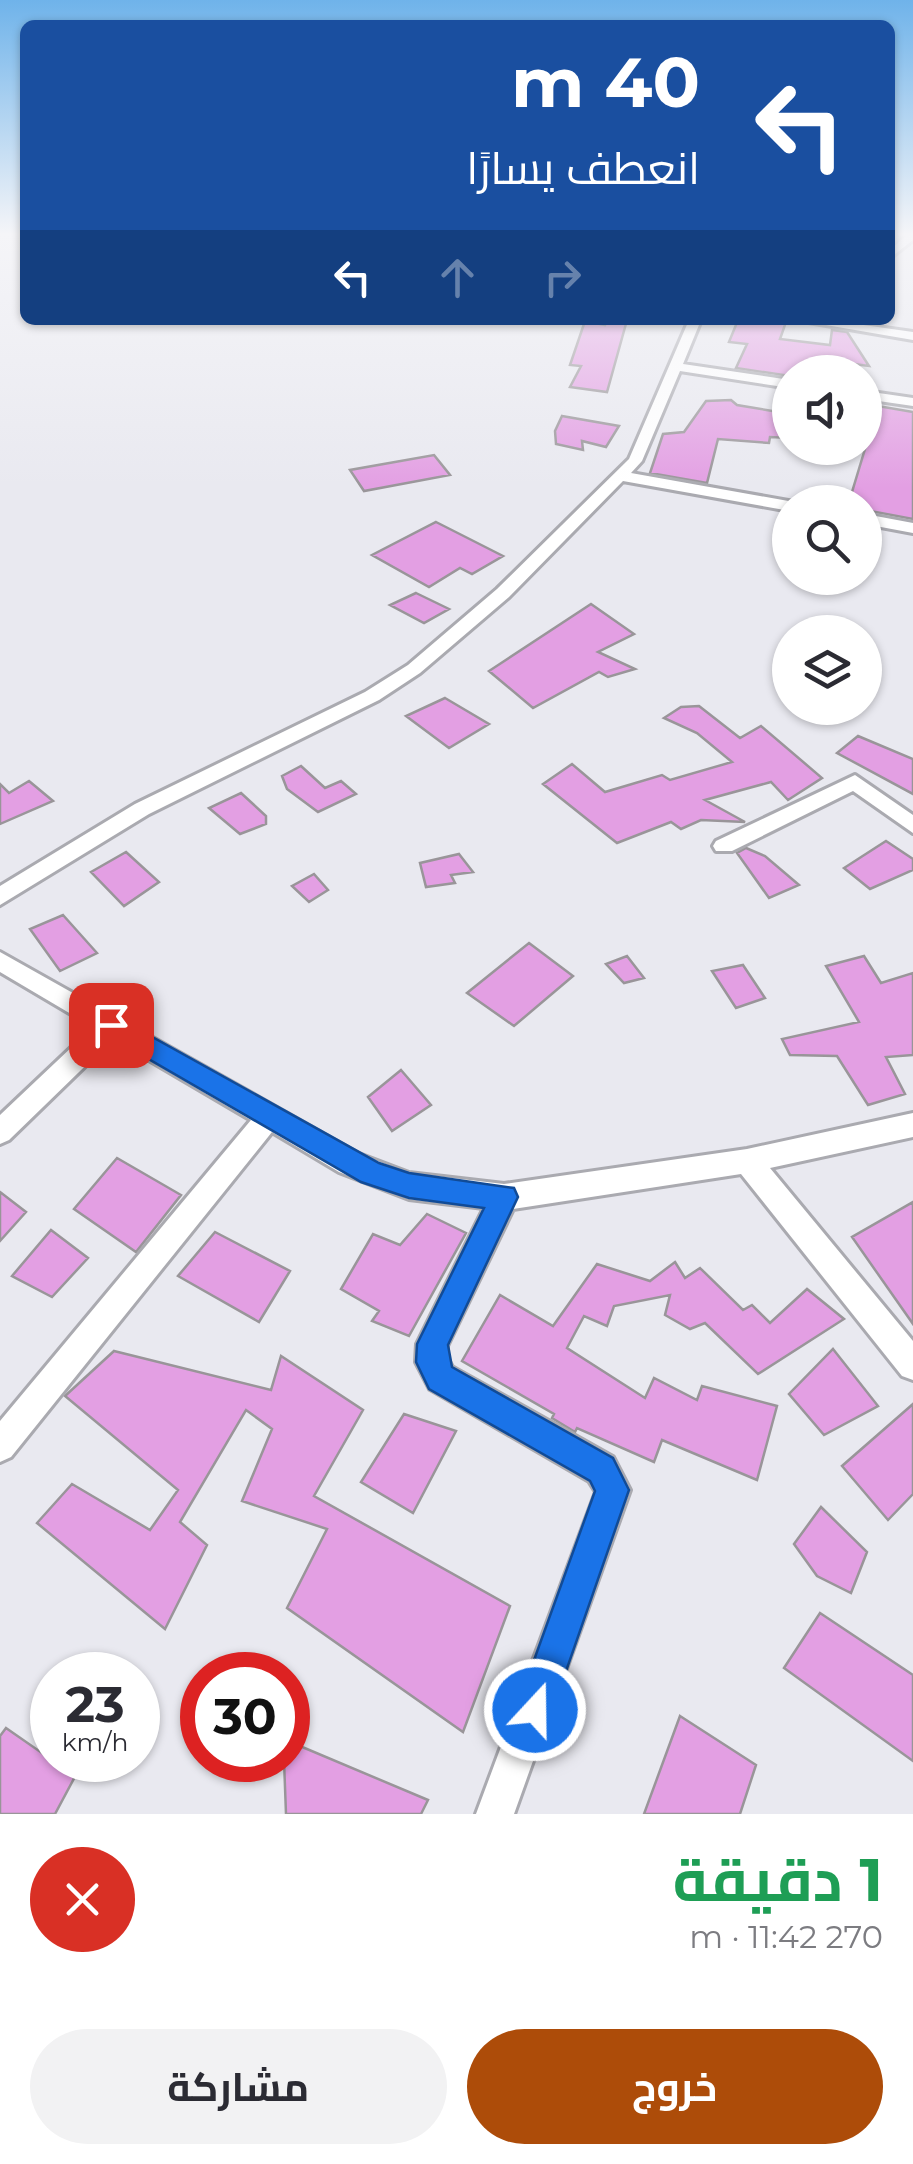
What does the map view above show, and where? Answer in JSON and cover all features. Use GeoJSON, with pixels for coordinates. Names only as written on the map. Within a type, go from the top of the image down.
{"type":"FeatureCollection","features":[{"type":"Feature","properties":{"kind":"street"},"geometry":{"type":"LineString","coordinates":[[0,897],[142,809],[372,696],[414,669],[503,593],[646,445],[693,325]]}},
{"type":"Feature","properties":{"kind":"street"},"geometry":{"type":"LineString","coordinates":[[837,325],[913,336]]}},
{"type":"Feature","properties":{"kind":"street"},"geometry":{"type":"LineString","coordinates":[[677,367],[772,381]]}},
{"type":"Feature","properties":{"kind":"street"},"geometry":{"type":"LineString","coordinates":[[882,397],[913,402]]}},
{"type":"Feature","properties":{"kind":"street"},"geometry":{"type":"LineString","coordinates":[[620,476],[772,503]]}},
{"type":"Feature","properties":{"kind":"street"},"geometry":{"type":"LineString","coordinates":[[882,523],[913,528]]}},
{"type":"Feature","properties":{"kind":"street"},"geometry":{"type":"LineString","coordinates":[[724,846],[856,782],[913,826]]}},
{"type":"Feature","properties":{"kind":"street"},"geometry":{"type":"LineString","coordinates":[[0,961],[268,1118],[371,1173],[409,1186],[504,1197],[747,1160],[913,1125]]}},
{"type":"Feature","properties":{"kind":"street"},"geometry":{"type":"LineString","coordinates":[[0,1132],[111,1025]]}},
{"type":"Feature","properties":{"kind":"street"},"geometry":{"type":"LineString","coordinates":[[0,1446],[268,1118]]}},
{"type":"Feature","properties":{"kind":"street"},"geometry":{"type":"LineString","coordinates":[[747,1160],[913,1365]]}},
{"type":"Feature","properties":{"kind":"street"},"geometry":{"type":"LineString","coordinates":[[500,1812],[608,1511],[612,1490],[601,1469],[440,1378],[432,1362],[432,1344],[504,1197]]}},
{"type":"Feature","properties":{"kind":"building"},"geometry":{"type":"Polygon","coordinates":[[[584,325],[626,325],[607,392],[570,387],[581,366],[570,365],[584,325]]]}},
{"type":"Feature","properties":{"kind":"building"},"geometry":{"type":"Polygon","coordinates":[[[736,325],[785,325],[780,339],[830,345],[832,330],[847,332],[862,355],[772,355],[772,373],[736,368],[747,344],[729,342],[736,325]]]}},
{"type":"Feature","properties":{"kind":"building"},"geometry":{"type":"Polygon","coordinates":[[[731,400],[737,405],[772,411],[769,443],[718,439],[707,483],[650,473],[663,434],[684,432],[706,401],[731,400]]]}},
{"type":"Feature","properties":{"kind":"building"},"geometry":{"type":"Polygon","coordinates":[[[882,407],[913,412],[913,519],[882,513],[882,485],[854,485],[860,465],[882,465],[882,407]]]}},
{"type":"Feature","properties":{"kind":"building"},"geometry":{"type":"Polygon","coordinates":[[[562,416],[619,426],[606,447],[582,441],[583,450],[556,444],[555,431],[562,416]]]}},
{"type":"Feature","properties":{"kind":"building"},"geometry":{"type":"Polygon","coordinates":[[[434,455],[450,475],[364,491],[350,470],[434,455]]]}},
{"type":"Feature","properties":{"kind":"building"},"geometry":{"type":"Polygon","coordinates":[[[436,522],[503,556],[472,574],[460,568],[429,587],[372,555],[436,522]]]}},
{"type":"Feature","properties":{"kind":"building"},"geometry":{"type":"Polygon","coordinates":[[[416,593],[449,609],[424,623],[390,605],[416,593]]]}},
{"type":"Feature","properties":{"kind":"building"},"geometry":{"type":"Polygon","coordinates":[[[591,604],[634,634],[598,652],[635,669],[608,677],[599,672],[533,708],[489,671],[591,604]]]}},
{"type":"Feature","properties":{"kind":"building"},"geometry":{"type":"Polygon","coordinates":[[[445,698],[489,724],[449,748],[406,716],[445,698]]]}},
{"type":"Feature","properties":{"kind":"building"},"geometry":{"type":"Polygon","coordinates":[[[699,706],[740,738],[761,726],[822,778],[788,800],[771,782],[705,800],[745,822],[701,820],[681,829],[671,822],[617,843],[543,784],[572,764],[605,792],[662,775],[670,780],[732,762],[697,733],[664,718],[681,707],[699,706]]]}},
{"type":"Feature","properties":{"kind":"building"},"geometry":{"type":"Polygon","coordinates":[[[858,736],[913,759],[913,794],[837,753],[858,736]]]}},
{"type":"Feature","properties":{"kind":"building"},"geometry":{"type":"Polygon","coordinates":[[[301,766],[325,788],[341,781],[356,794],[318,812],[287,789],[282,776],[301,766]]]}},
{"type":"Feature","properties":{"kind":"building"},"geometry":{"type":"Polygon","coordinates":[[[29,781],[53,801],[0,824],[0,784],[9,793],[29,781]]]}},
{"type":"Feature","properties":{"kind":"building"},"geometry":{"type":"Polygon","coordinates":[[[241,793],[266,816],[266,824],[240,834],[209,808],[241,793]]]}},
{"type":"Feature","properties":{"kind":"building"},"geometry":{"type":"Polygon","coordinates":[[[886,841],[913,859],[913,870],[870,889],[844,868],[886,841]]]}},
{"type":"Feature","properties":{"kind":"building"},"geometry":{"type":"Polygon","coordinates":[[[746,848],[765,856],[799,885],[769,898],[737,853],[746,848]]]}},
{"type":"Feature","properties":{"kind":"building"},"geometry":{"type":"Polygon","coordinates":[[[126,852],[159,882],[124,906],[91,872],[126,852]]]}},
{"type":"Feature","properties":{"kind":"building"},"geometry":{"type":"Polygon","coordinates":[[[459,854],[473,872],[451,875],[455,883],[426,887],[420,863],[459,854]]]}},
{"type":"Feature","properties":{"kind":"building"},"geometry":{"type":"Polygon","coordinates":[[[314,874],[328,890],[309,902],[292,886],[314,874]]]}},
{"type":"Feature","properties":{"kind":"building"},"geometry":{"type":"Polygon","coordinates":[[[63,915],[97,953],[60,971],[30,929],[63,915]]]}},
{"type":"Feature","properties":{"kind":"building"},"geometry":{"type":"Polygon","coordinates":[[[529,943],[573,976],[514,1026],[467,993],[529,943]]]}},
{"type":"Feature","properties":{"kind":"building"},"geometry":{"type":"Polygon","coordinates":[[[627,956],[644,978],[624,983],[606,964],[627,956]]]}},
{"type":"Feature","properties":{"kind":"building"},"geometry":{"type":"Polygon","coordinates":[[[864,956],[881,983],[913,973],[913,1055],[886,1057],[905,1094],[868,1105],[837,1056],[790,1055],[782,1039],[859,1022],[826,966],[864,956]]]}},
{"type":"Feature","properties":{"kind":"building"},"geometry":{"type":"Polygon","coordinates":[[[743,965],[765,998],[736,1008],[712,971],[743,965]]]}},
{"type":"Feature","properties":{"kind":"building"},"geometry":{"type":"Polygon","coordinates":[[[401,1070],[431,1105],[392,1131],[368,1097],[401,1070]]]}},
{"type":"Feature","properties":{"kind":"building"},"geometry":{"type":"Polygon","coordinates":[[[117,1158],[181,1195],[136,1252],[74,1209],[117,1158]]]}},
{"type":"Feature","properties":{"kind":"building"},"geometry":{"type":"Polygon","coordinates":[[[0,1192],[26,1212],[0,1241],[0,1192]]]}},
{"type":"Feature","properties":{"kind":"building"},"geometry":{"type":"Polygon","coordinates":[[[913,1202],[913,1324],[852,1237],[913,1202]]]}},
{"type":"Feature","properties":{"kind":"building"},"geometry":{"type":"Polygon","coordinates":[[[427,1214],[466,1233],[409,1336],[372,1321],[379,1311],[341,1289],[373,1234],[400,1245],[427,1214]]]}},
{"type":"Feature","properties":{"kind":"building"},"geometry":{"type":"Polygon","coordinates":[[[51,1230],[88,1258],[52,1297],[12,1276],[51,1230]]]}},
{"type":"Feature","properties":{"kind":"building"},"geometry":{"type":"Polygon","coordinates":[[[215,1232],[290,1271],[259,1322],[178,1276],[215,1232]]]}},
{"type":"Feature","properties":{"kind":"building"},"geometry":{"type":"Polygon","coordinates":[[[675,1262],[685,1278],[700,1268],[743,1310],[752,1305],[770,1323],[807,1289],[844,1319],[758,1374],[705,1323],[690,1329],[665,1315],[670,1295],[614,1306],[607,1326],[584,1316],[567,1348],[645,1398],[654,1378],[697,1400],[702,1386],[777,1406],[757,1480],[662,1440],[654,1462],[577,1428],[575,1432],[552,1418],[554,1414],[462,1361],[500,1295],[553,1326],[597,1264],[650,1281],[675,1262]]]}},
{"type":"Feature","properties":{"kind":"building"},"geometry":{"type":"Polygon","coordinates":[[[833,1349],[878,1406],[824,1435],[789,1394],[833,1349]]]}},
{"type":"Feature","properties":{"kind":"building"},"geometry":{"type":"Polygon","coordinates":[[[114,1351],[271,1390],[281,1356],[363,1410],[314,1496],[510,1606],[463,1732],[287,1608],[327,1529],[242,1501],[272,1429],[246,1410],[180,1522],[207,1545],[165,1629],[37,1523],[72,1484],[150,1530],[178,1490],[65,1396],[114,1351]]]}},
{"type":"Feature","properties":{"kind":"building"},"geometry":{"type":"Polygon","coordinates":[[[913,1404],[913,1494],[888,1520],[842,1466],[913,1404]]]}},
{"type":"Feature","properties":{"kind":"building"},"geometry":{"type":"Polygon","coordinates":[[[404,1414],[456,1431],[413,1513],[361,1482],[404,1414]]]}},
{"type":"Feature","properties":{"kind":"building"},"geometry":{"type":"Polygon","coordinates":[[[821,1507],[867,1552],[851,1593],[817,1576],[794,1544],[821,1507]]]}},
{"type":"Feature","properties":{"kind":"building"},"geometry":{"type":"Polygon","coordinates":[[[820,1613],[913,1675],[913,1761],[784,1668],[820,1613]]]}},
{"type":"Feature","properties":{"kind":"building"},"geometry":{"type":"Polygon","coordinates":[[[680,1716],[756,1765],[740,1814],[644,1814],[680,1716]]]}},
{"type":"Feature","properties":{"kind":"building"},"geometry":{"type":"Polygon","coordinates":[[[6,1728],[30,1745],[30,1782],[72,1782],[55,1814],[0,1814],[0,1736],[6,1728]]]}},
{"type":"Feature","properties":{"kind":"building"},"geometry":{"type":"Polygon","coordinates":[[[310,1750],[428,1800],[421,1814],[286,1814],[285,1782],[310,1782],[310,1750]]]}},
{"type":"Feature","properties":{"kind":"route"},"geometry":{"type":"LineString","coordinates":[[111,1025],[268,1118],[371,1173],[409,1186],[504,1197],[432,1344],[432,1362],[440,1378],[601,1469],[612,1490],[608,1511],[535,1710]]}}]}
